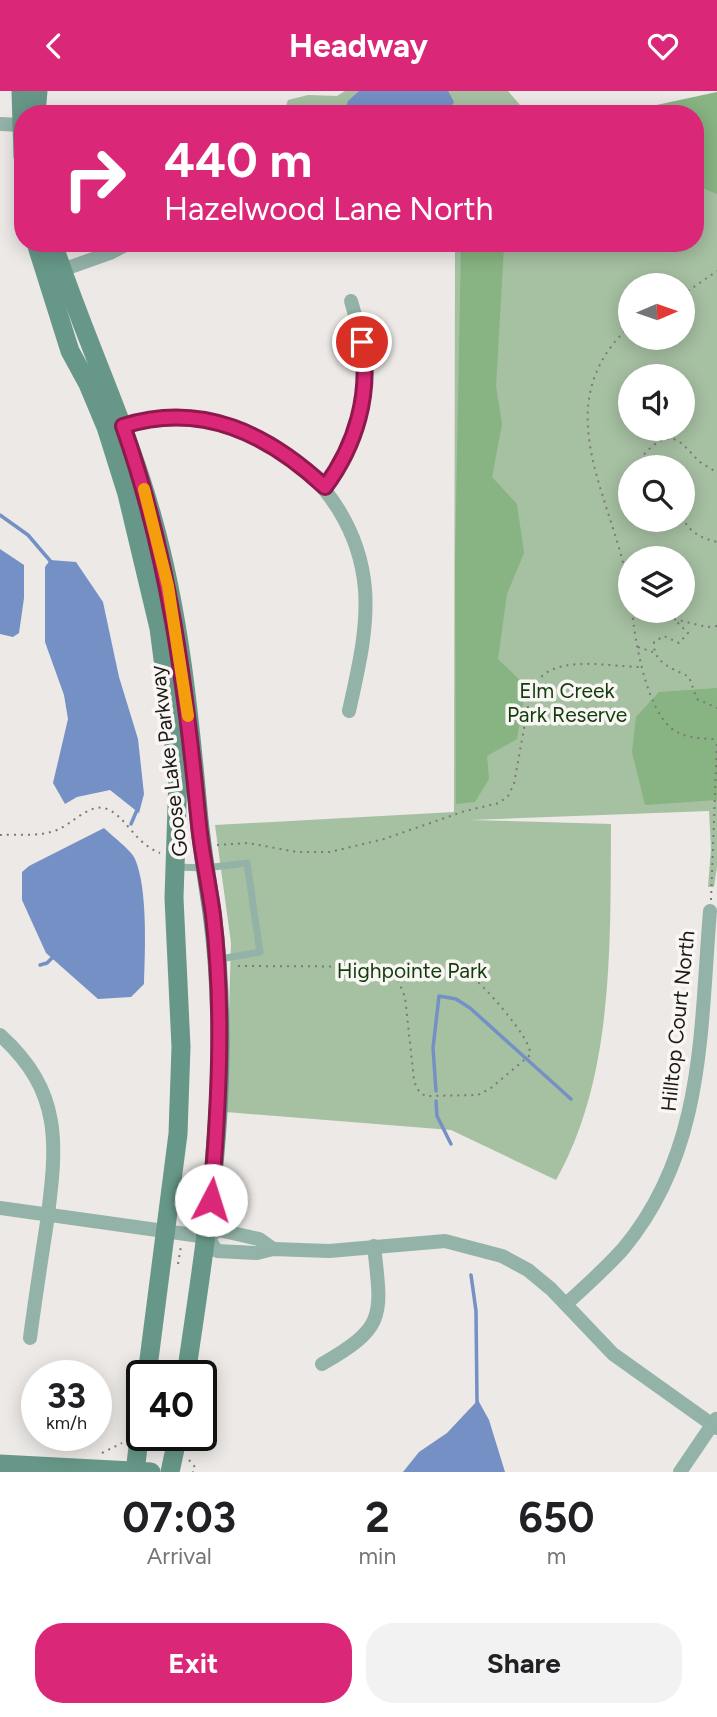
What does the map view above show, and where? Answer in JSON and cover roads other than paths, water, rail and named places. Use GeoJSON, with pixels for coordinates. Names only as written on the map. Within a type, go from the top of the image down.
{"type":"FeatureCollection","features":[{"type":"Feature","properties":{"kind":"street","name":"Goose Lake Parkway"},"geometry":{"type":"LineString","coordinates":[[39,252],[70,351],[88,384],[106,427],[143,554],[159,628],[178,776],[170,861],[181,1047],[178,1134],[149,1360]]}},
{"type":"Feature","properties":{"kind":"street","name":"Goose Lake Parkway"},"geometry":{"type":"LineString","coordinates":[[56,252],[123,426],[153,518],[176,628],[205,868],[216,960],[220,1046],[217,1132],[207,1237],[189,1360]]}},
{"type":"Feature","properties":{"kind":"street"},"geometry":{"type":"LineString","coordinates":[[62,270],[112,252]]}},
{"type":"Feature","properties":{"kind":"street"},"geometry":{"type":"LineString","coordinates":[[325,487],[340,466],[352,440],[365,385],[364,356],[351,301]]}},
{"type":"Feature","properties":{"kind":"street"},"geometry":{"type":"LineString","coordinates":[[123,426],[146,420],[174,418],[206,420],[236,428],[266,440],[293,458],[325,487],[352,538],[365,587],[366,618],[349,711]]}},
{"type":"Feature","properties":{"kind":"street","name":"Hilltop Court North"},"geometry":{"type":"LineString","coordinates":[[566,1304],[623,1248],[647,1216],[667,1181],[685,1134],[698,1064],[710,911]]}},
{"type":"Feature","properties":{"kind":"street"},"geometry":{"type":"LineString","coordinates":[[0,1035],[30,1068],[43,1091],[51,1114],[55,1146],[30,1339]]}},
{"type":"Feature","properties":{"kind":"street"},"geometry":{"type":"LineString","coordinates":[[0,1208],[207,1237],[219,1230],[259,1239],[273,1248],[329,1251],[445,1241],[502,1256],[528,1270],[566,1304],[613,1354],[715,1423],[680,1472]]}},
{"type":"Feature","properties":{"kind":"street"},"geometry":{"type":"LineString","coordinates":[[322,1364],[356,1344],[373,1324],[378,1310],[374,1246]]}},
{"type":"Feature","properties":{"kind":"street"},"geometry":{"type":"LineString","coordinates":[[0,1464],[140,1471],[141,1451]]}},
{"type":"Feature","properties":{"kind":"street"},"geometry":{"type":"LineString","coordinates":[[170,1472],[175,1451]]}},
{"type":"Feature","properties":{"kind":"lane"},"geometry":{"type":"LineString","coordinates":[[170,861],[205,868],[247,863],[260,952],[216,960]]}},
{"type":"Feature","properties":{"kind":"water"},"geometry":{"type":"Polygon","coordinates":[[[359,91],[448,91],[454,102],[452,105],[347,105],[359,91]]]}},
{"type":"Feature","properties":{"kind":"water"},"geometry":{"type":"Polygon","coordinates":[[[0,549],[24,565],[24,598],[19,633],[13,637],[0,634],[0,549]]]}},
{"type":"Feature","properties":{"kind":"water"},"geometry":{"type":"Polygon","coordinates":[[[50,560],[76,562],[103,602],[119,677],[138,739],[144,794],[139,813],[110,790],[77,797],[65,804],[53,783],[68,719],[64,695],[45,642],[45,567],[50,560]]]}},
{"type":"Feature","properties":{"kind":"water"},"geometry":{"type":"Polygon","coordinates":[[[104,828],[135,859],[142,887],[145,920],[144,984],[131,997],[98,999],[46,953],[22,900],[22,872],[104,828]]]}},
{"type":"Feature","properties":{"kind":"water"},"geometry":{"type":"Polygon","coordinates":[[[478,1400],[489,1420],[505,1472],[403,1472],[419,1452],[447,1433],[478,1400]]]}},
{"type":"Feature","properties":{"kind":"waterway"},"geometry":{"type":"LineString","coordinates":[[0,515],[28,535],[52,563]]}},
{"type":"Feature","properties":{"kind":"waterway"},"geometry":{"type":"LineString","coordinates":[[131,824],[137,810]]}},
{"type":"Feature","properties":{"kind":"waterway"},"geometry":{"type":"LineString","coordinates":[[40,965],[47,963],[54,956]]}},
{"type":"Feature","properties":{"kind":"waterway"},"geometry":{"type":"LineString","coordinates":[[436,1091],[433,1048],[439,996],[456,999],[470,1008],[571,1099]]}},
{"type":"Feature","properties":{"kind":"waterway"},"geometry":{"type":"LineString","coordinates":[[436,1101],[437,1116],[451,1144]]}},
{"type":"Feature","properties":{"kind":"waterway"},"geometry":{"type":"LineString","coordinates":[[471,1275],[476,1311],[477,1402]]}},
{"type":"Feature","properties":{"kind":"park label","name":"Elm Creek Park Reserve"},"geometry":{"type":"Point","coordinates":[567,703]}},
{"type":"Feature","properties":{"kind":"park label","name":"Highpointe Park"},"geometry":{"type":"Point","coordinates":[412,971]}}]}
